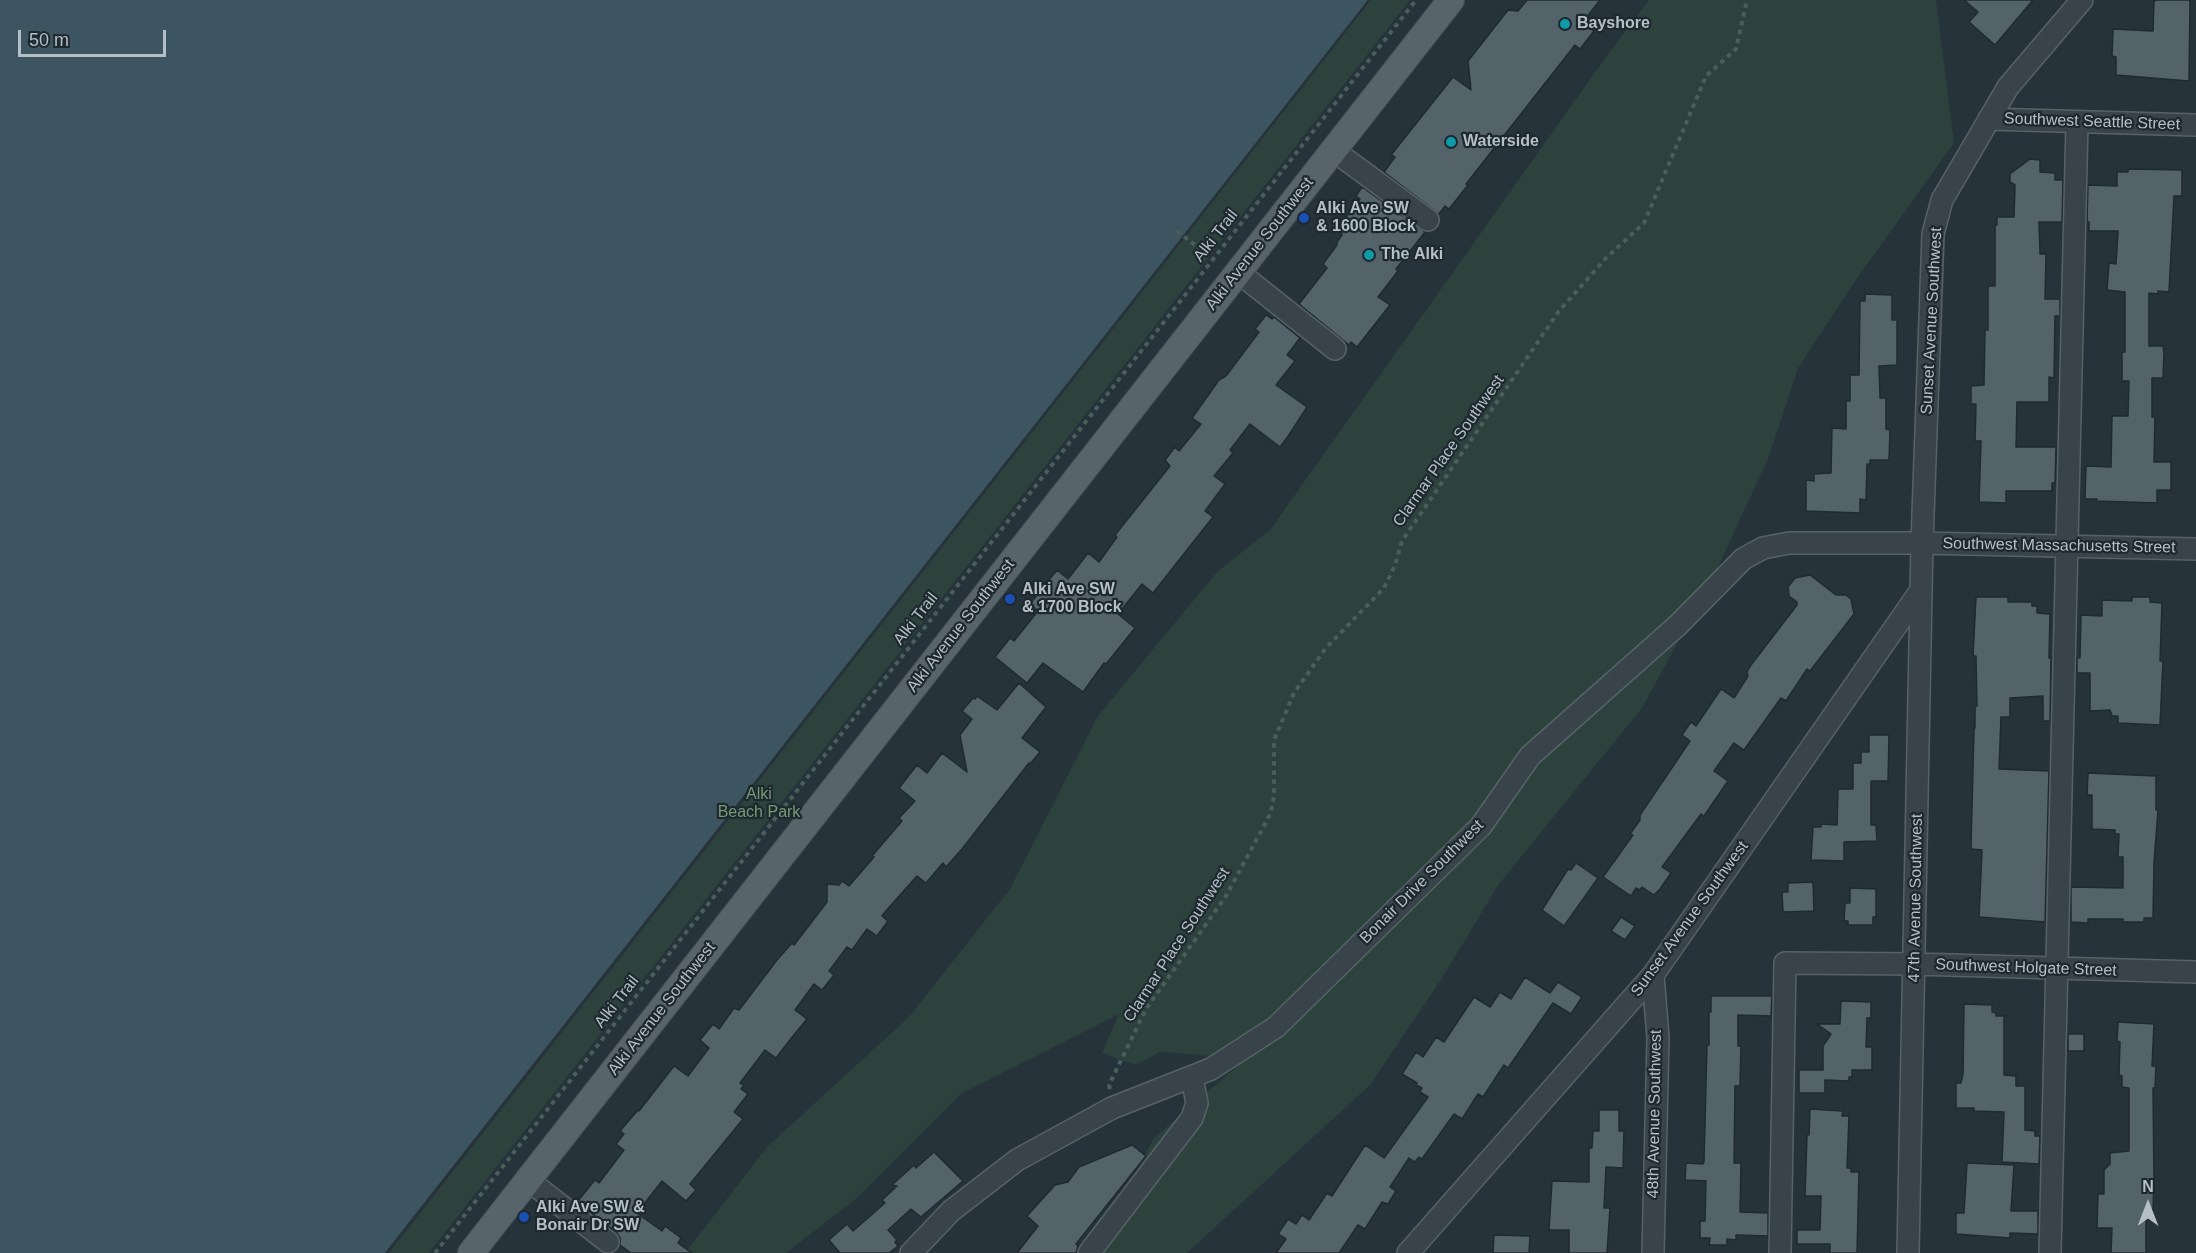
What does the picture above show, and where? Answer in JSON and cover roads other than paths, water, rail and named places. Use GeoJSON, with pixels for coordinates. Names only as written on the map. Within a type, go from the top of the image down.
{"type":"FeatureCollection","features":[{"type":"Feature","properties":{"kind":"main road","name":"Alki Avenue Southwest"},"geometry":{"type":"LineString","coordinates":[[478,1250],[528,1180],[1451,0]]}},
{"type":"Feature","properties":{"kind":"street","name":"Sunset Avenue Southwest"},"geometry":{"type":"LineString","coordinates":[[1922,543],[1933,234],[1942,200],[2008,87],[2082,0]]}},
{"type":"Feature","properties":{"kind":"street","name":"Southwest Seattle Street"},"geometry":{"type":"LineString","coordinates":[[1989,119],[2196,125]]}},
{"type":"Feature","properties":{"kind":"street"},"geometry":{"type":"LineString","coordinates":[[2050,1253],[2077,122]]}},
{"type":"Feature","properties":{"kind":"street"},"geometry":{"type":"LineString","coordinates":[[1333,150],[1428,220]]}},
{"type":"Feature","properties":{"kind":"street"},"geometry":{"type":"LineString","coordinates":[[1238,272],[1335,349]]}},
{"type":"Feature","properties":{"kind":"street","name":"Southwest Massachusetts Street"},"geometry":{"type":"LineString","coordinates":[[1922,543],[2196,549]]}},
{"type":"Feature","properties":{"kind":"street","name":"47th Avenue Southwest"},"geometry":{"type":"LineString","coordinates":[[1908,1253],[1922,543]]}},
{"type":"Feature","properties":{"kind":"street","name":"Bonair Drive Southwest"},"geometry":{"type":"LineString","coordinates":[[911,1253],[951,1211],[1017,1160],[1112,1108],[1211,1069],[1276,1027],[1481,826],[1530,756],[1678,625],[1743,559],[1763,548],[1782,544],[1922,543]]}},
{"type":"Feature","properties":{"kind":"street","name":"Sunset Avenue Southwest"},"geometry":{"type":"LineString","coordinates":[[1408,1253],[1653,975],[1921,590]]}},
{"type":"Feature","properties":{"kind":"street","name":"Southwest Holgate Street"},"geometry":{"type":"LineString","coordinates":[[1780,1253],[1785,963],[1915,964],[2196,972]]}},
{"type":"Feature","properties":{"kind":"street","name":"48th Avenue Southwest"},"geometry":{"type":"LineString","coordinates":[[1653,975],[1658,1038],[1653,1253]]}},
{"type":"Feature","properties":{"kind":"street"},"geometry":{"type":"LineString","coordinates":[[1089,1253],[1192,1118],[1197,1103],[1192,1078]]}},
{"type":"Feature","properties":{"kind":"street"},"geometry":{"type":"LineString","coordinates":[[528,1180],[608,1242]]}},
{"type":"Feature","properties":{"kind":"water"},"geometry":{"type":"Polygon","coordinates":[[[0,0],[1368,0],[385,1253],[0,1253],[0,0]]]}},
{"type":"Feature","properties":{"kind":"place","name":"Bayshore"},"geometry":{"type":"Point","coordinates":[1565,24]}},
{"type":"Feature","properties":{"kind":"place","name":"Waterside"},"geometry":{"type":"Point","coordinates":[1451,142]}},
{"type":"Feature","properties":{"kind":"place","name":"Alki Ave SW & 1600 Block"},"geometry":{"type":"Point","coordinates":[1304,218]}},
{"type":"Feature","properties":{"kind":"place","name":"The Alki"},"geometry":{"type":"Point","coordinates":[1369,255]}},
{"type":"Feature","properties":{"kind":"place","name":"Alki Ave SW & 1700 Block"},"geometry":{"type":"Point","coordinates":[1010,599]}},
{"type":"Feature","properties":{"kind":"place","name":"Alki Ave SW & Bonair Dr SW"},"geometry":{"type":"Point","coordinates":[524,1217]}},
{"type":"Feature","properties":{"kind":"park label","name":"Alki Beach Park"},"geometry":{"type":"Point","coordinates":[759,804]}}]}
